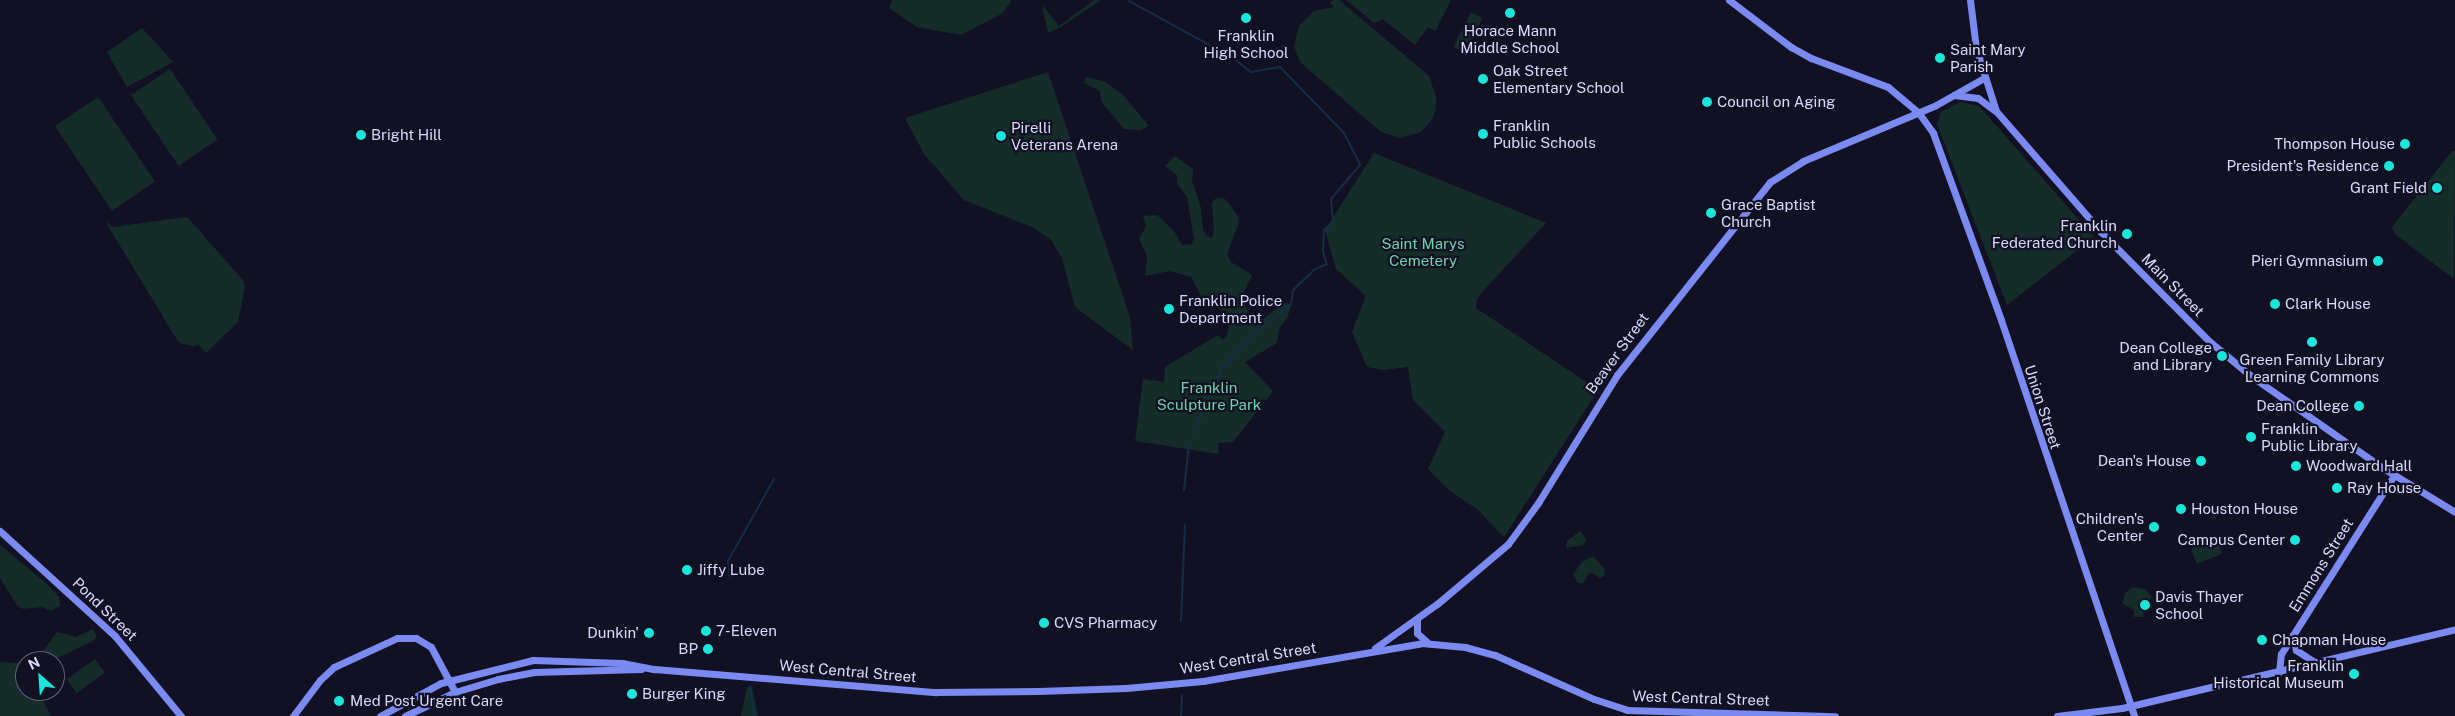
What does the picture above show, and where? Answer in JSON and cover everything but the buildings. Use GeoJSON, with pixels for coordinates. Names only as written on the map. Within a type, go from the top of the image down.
{"type":"FeatureCollection","features":[{"type":"Feature","properties":{"kind":"main road"},"geometry":{"type":"LineString","coordinates":[[1729,0],[1811,58],[1883,85],[1918,112]]}},
{"type":"Feature","properties":{"kind":"main road","name":"Main Street"},"geometry":{"type":"LineString","coordinates":[[1970,0],[1974,39],[1984,78],[1996,112],[2061,190],[2209,341],[2279,396],[2394,475],[2455,512]]}},
{"type":"Feature","properties":{"kind":"main road","name":"Beaver Street"},"geometry":{"type":"LineString","coordinates":[[1371,650],[1417,619],[1487,562],[1522,527],[1617,375],[1765,188],[1803,161],[1918,112],[1984,78]]}},
{"type":"Feature","properties":{"kind":"main road"},"geometry":{"type":"LineString","coordinates":[[1954,95],[1978,98],[1996,112]]}},
{"type":"Feature","properties":{"kind":"main road","name":"Union Street"},"geometry":{"type":"LineString","coordinates":[[1918,112],[1942,152],[2134,716]]}},
{"type":"Feature","properties":{"kind":"main road","name":"Emmons Street"},"geometry":{"type":"LineString","coordinates":[[2279,672],[2279,658],[2394,475]]}},
{"type":"Feature","properties":{"kind":"main road","name":"Pond Street"},"geometry":{"type":"LineString","coordinates":[[0,531],[115,636],[181,716]]}},
{"type":"Feature","properties":{"kind":"main road"},"geometry":{"type":"LineString","coordinates":[[1417,619],[1417,633],[1429,643]]}},
{"type":"Feature","properties":{"kind":"main road"},"geometry":{"type":"LineString","coordinates":[[2057,716],[2130,706],[2455,629]]}},
{"type":"Feature","properties":{"kind":"main road"},"geometry":{"type":"LineString","coordinates":[[2294,634],[2296,650],[2316,663]]}},
{"type":"Feature","properties":{"kind":"main road"},"geometry":{"type":"LineString","coordinates":[[293,716],[320,680],[340,663],[389,641],[416,638],[433,650],[455,692]]}},
{"type":"Feature","properties":{"kind":"main road","name":"West Central Street"},"geometry":{"type":"LineString","coordinates":[[380,716],[449,681],[533,660],[622,663],[654,669],[936,692],[1091,689],[1203,681],[1371,650],[1429,643],[1464,646],[1495,655],[1594,699],[1627,710],[1835,716]]}},
{"type":"Feature","properties":{"kind":"main road","name":"West Central Street"},"geometry":{"type":"LineString","coordinates":[[405,716],[455,692],[498,678],[534,672],[654,669]]}},
{"type":"Feature","properties":{"kind":"green space"},"geometry":{"type":"Polygon","coordinates":[[[893,0],[1012,0],[1003,13],[961,35],[917,27],[889,8],[893,0]]]}},
{"type":"Feature","properties":{"kind":"green space"},"geometry":{"type":"Polygon","coordinates":[[[1094,0],[1101,0],[1061,27],[1048,33],[1042,5],[1059,26],[1094,0]]]}},
{"type":"Feature","properties":{"kind":"green space"},"geometry":{"type":"Polygon","coordinates":[[[1333,0],[1339,0],[1429,76],[1436,97],[1436,109],[1432,120],[1421,132],[1400,138],[1381,132],[1300,62],[1294,46],[1299,26],[1314,11],[1334,7],[1330,3],[1333,0]]]}},
{"type":"Feature","properties":{"kind":"green space"},"geometry":{"type":"Polygon","coordinates":[[[1346,0],[1451,0],[1435,31],[1428,27],[1415,45],[1383,19],[1374,23],[1346,0]]]}},
{"type":"Feature","properties":{"kind":"green space"},"geometry":{"type":"Polygon","coordinates":[[[1471,12],[1483,18],[1465,53],[1453,47],[1471,12]]]}},
{"type":"Feature","properties":{"kind":"green space"},"geometry":{"type":"Polygon","coordinates":[[[142,28],[173,62],[127,87],[107,52],[142,28]]]}},
{"type":"Feature","properties":{"kind":"green space"},"geometry":{"type":"Polygon","coordinates":[[[170,69],[218,139],[179,166],[131,95],[170,69]]]}},
{"type":"Feature","properties":{"kind":"green space"},"geometry":{"type":"Polygon","coordinates":[[[1048,72],[1130,317],[1133,350],[1075,307],[1062,258],[1051,240],[1034,228],[964,200],[924,154],[905,118],[1048,72]]]}},
{"type":"Feature","properties":{"kind":"green space"},"geometry":{"type":"Polygon","coordinates":[[[1086,77],[1106,82],[1123,95],[1149,126],[1140,130],[1124,129],[1101,101],[1100,91],[1084,83],[1086,77]]]}},
{"type":"Feature","properties":{"kind":"green space"},"geometry":{"type":"Polygon","coordinates":[[[98,97],[155,182],[112,211],[55,126],[98,97]]]}},
{"type":"Feature","properties":{"kind":"green space"},"geometry":{"type":"Polygon","coordinates":[[[1960,102],[1979,106],[2094,237],[2007,305],[1937,124],[1941,112],[1960,102]]]}},
{"type":"Feature","properties":{"kind":"green space","name":"Grant Field"},"geometry":{"type":"Polygon","coordinates":[[[2452,151],[2455,151],[2454,279],[2395,234],[2392,227],[2452,151]]]}},
{"type":"Feature","properties":{"kind":"green space","name":"Saint Marys Cemetery"},"geometry":{"type":"Polygon","coordinates":[[[1374,153],[1546,223],[1485,289],[1477,299],[1476,308],[1598,390],[1504,537],[1477,509],[1450,491],[1428,469],[1445,432],[1413,400],[1408,367],[1384,370],[1367,367],[1352,332],[1366,296],[1336,269],[1325,230],[1374,153]]]}},
{"type":"Feature","properties":{"kind":"green space","name":"Franklin Sculpture Park"},"geometry":{"type":"Polygon","coordinates":[[[1175,156],[1193,169],[1192,181],[1201,208],[1203,230],[1207,236],[1212,238],[1214,230],[1212,203],[1216,198],[1225,199],[1238,216],[1239,222],[1227,254],[1231,262],[1252,275],[1242,296],[1249,315],[1261,321],[1282,304],[1291,303],[1288,316],[1279,329],[1277,343],[1245,362],[1273,391],[1233,442],[1218,443],[1219,454],[1135,441],[1143,379],[1164,382],[1165,367],[1218,335],[1223,340],[1227,336],[1229,322],[1225,313],[1201,296],[1191,277],[1170,271],[1145,276],[1147,256],[1139,239],[1146,226],[1143,216],[1157,215],[1174,231],[1182,245],[1192,244],[1194,239],[1187,197],[1177,183],[1177,175],[1165,166],[1175,156]]]}},
{"type":"Feature","properties":{"kind":"green space"},"geometry":{"type":"Polygon","coordinates":[[[187,217],[242,279],[245,286],[238,322],[206,353],[198,344],[194,346],[179,343],[105,221],[113,227],[187,217]]]}},
{"type":"Feature","properties":{"kind":"green space"},"geometry":{"type":"Polygon","coordinates":[[[1580,531],[1586,539],[1584,545],[1566,548],[1567,541],[1580,531]]]}},
{"type":"Feature","properties":{"kind":"green space"},"geometry":{"type":"Polygon","coordinates":[[[2216,539],[2222,554],[2197,564],[2191,549],[2216,539]]]}},
{"type":"Feature","properties":{"kind":"green space"},"geometry":{"type":"Polygon","coordinates":[[[0,545],[46,583],[59,597],[60,606],[50,611],[42,607],[23,609],[17,605],[0,578],[0,545]]]}},
{"type":"Feature","properties":{"kind":"green space"},"geometry":{"type":"Polygon","coordinates":[[[1593,556],[1605,569],[1604,576],[1600,578],[1590,572],[1583,583],[1578,583],[1573,574],[1583,561],[1593,556]]]}},
{"type":"Feature","properties":{"kind":"green space"},"geometry":{"type":"Polygon","coordinates":[[[2133,587],[2146,590],[2152,597],[2144,608],[2143,617],[2134,617],[2134,610],[2122,603],[2126,592],[2133,587]]]}},
{"type":"Feature","properties":{"kind":"green space"},"geometry":{"type":"Polygon","coordinates":[[[93,629],[97,637],[91,642],[65,654],[65,651],[42,651],[57,632],[76,637],[93,629]]]}},
{"type":"Feature","properties":{"kind":"green space"},"geometry":{"type":"Polygon","coordinates":[[[95,659],[105,673],[77,693],[67,680],[95,659]]]}},
{"type":"Feature","properties":{"kind":"green space"},"geometry":{"type":"Polygon","coordinates":[[[0,662],[15,663],[15,701],[43,701],[51,716],[0,716],[0,662]]]}},
{"type":"Feature","properties":{"kind":"green space"},"geometry":{"type":"Polygon","coordinates":[[[747,687],[752,688],[758,716],[741,716],[747,687]]]}},
{"type":"Feature","properties":{"kind":"waterway"},"geometry":{"type":"LineString","coordinates":[[1129,1],[1233,58],[1251,72],[1280,67],[1344,133],[1360,165],[1331,199],[1333,222],[1324,230],[1323,252],[1327,264],[1315,269],[1293,290],[1291,304],[1252,336],[1226,365]]}},
{"type":"Feature","properties":{"kind":"waterway"},"geometry":{"type":"LineString","coordinates":[[1193,432],[1223,367]]}},
{"type":"Feature","properties":{"kind":"waterway"},"geometry":{"type":"LineString","coordinates":[[1184,490],[1189,443]]}},
{"type":"Feature","properties":{"kind":"waterway"},"geometry":{"type":"LineString","coordinates":[[730,578],[728,561],[774,479]]}},
{"type":"Feature","properties":{"kind":"waterway"},"geometry":{"type":"LineString","coordinates":[[1181,621],[1185,525]]}},
{"type":"Feature","properties":{"kind":"waterway"},"geometry":{"type":"LineString","coordinates":[[750,686],[755,716]]}},
{"type":"Feature","properties":{"kind":"waterway"},"geometry":{"type":"LineString","coordinates":[[1181,716],[1182,695]]}},
{"type":"Feature","properties":{"kind":"place","name":"Horace Mann Middle School"},"geometry":{"type":"Point","coordinates":[1510,13]}},
{"type":"Feature","properties":{"kind":"place","name":"Franklin High School"},"geometry":{"type":"Point","coordinates":[1246,18]}},
{"type":"Feature","properties":{"kind":"place","name":"Saint Mary Parish"},"geometry":{"type":"Point","coordinates":[1940,58]}},
{"type":"Feature","properties":{"kind":"place","name":"Oak Street Elementary School"},"geometry":{"type":"Point","coordinates":[1483,79]}},
{"type":"Feature","properties":{"kind":"place","name":"Council on Aging"},"geometry":{"type":"Point","coordinates":[1707,102]}},
{"type":"Feature","properties":{"kind":"place","name":"Franklin Public Schools"},"geometry":{"type":"Point","coordinates":[1483,134]}},
{"type":"Feature","properties":{"kind":"place","name":"Bright Hill"},"geometry":{"type":"Point","coordinates":[361,135]}},
{"type":"Feature","properties":{"kind":"place","name":"Pirelli Veterans Arena"},"geometry":{"type":"Point","coordinates":[1001,136]}},
{"type":"Feature","properties":{"kind":"place","name":"Thompson House"},"geometry":{"type":"Point","coordinates":[2405,144]}},
{"type":"Feature","properties":{"kind":"place","name":"President's Residence"},"geometry":{"type":"Point","coordinates":[2389,166]}},
{"type":"Feature","properties":{"kind":"place","name":"Grant Field"},"geometry":{"type":"Point","coordinates":[2437,188]}},
{"type":"Feature","properties":{"kind":"place","name":"Grace Baptist Church"},"geometry":{"type":"Point","coordinates":[1711,213]}},
{"type":"Feature","properties":{"kind":"place","name":"Franklin Federated Church"},"geometry":{"type":"Point","coordinates":[2127,234]}},
{"type":"Feature","properties":{"kind":"place","name":"Pieri Gymnasium"},"geometry":{"type":"Point","coordinates":[2378,261]}},
{"type":"Feature","properties":{"kind":"place","name":"Clark House"},"geometry":{"type":"Point","coordinates":[2275,304]}},
{"type":"Feature","properties":{"kind":"place","name":"Franklin Police Department"},"geometry":{"type":"Point","coordinates":[1169,309]}},
{"type":"Feature","properties":{"kind":"place","name":"Green Family Library Learning Commons"},"geometry":{"type":"Point","coordinates":[2312,342]}},
{"type":"Feature","properties":{"kind":"place","name":"Dean College and Library"},"geometry":{"type":"Point","coordinates":[2222,356]}},
{"type":"Feature","properties":{"kind":"place","name":"Dean College"},"geometry":{"type":"Point","coordinates":[2359,406]}},
{"type":"Feature","properties":{"kind":"place","name":"Franklin Public Library"},"geometry":{"type":"Point","coordinates":[2251,437]}},
{"type":"Feature","properties":{"kind":"place","name":"Dean's House"},"geometry":{"type":"Point","coordinates":[2201,461]}},
{"type":"Feature","properties":{"kind":"place","name":"Woodward Hall"},"geometry":{"type":"Point","coordinates":[2296,466]}},
{"type":"Feature","properties":{"kind":"place","name":"Ray House"},"geometry":{"type":"Point","coordinates":[2337,488]}},
{"type":"Feature","properties":{"kind":"place","name":"Houston House"},"geometry":{"type":"Point","coordinates":[2181,509]}},
{"type":"Feature","properties":{"kind":"place","name":"Children's Center"},"geometry":{"type":"Point","coordinates":[2154,527]}},
{"type":"Feature","properties":{"kind":"place","name":"Campus Center"},"geometry":{"type":"Point","coordinates":[2295,540]}},
{"type":"Feature","properties":{"kind":"place","name":"Jiffy Lube"},"geometry":{"type":"Point","coordinates":[687,570]}},
{"type":"Feature","properties":{"kind":"place","name":"Davis Thayer School"},"geometry":{"type":"Point","coordinates":[2145,605]}},
{"type":"Feature","properties":{"kind":"place","name":"CVS Pharmacy"},"geometry":{"type":"Point","coordinates":[1044,623]}},
{"type":"Feature","properties":{"kind":"place","name":"7-Eleven"},"geometry":{"type":"Point","coordinates":[706,631]}},
{"type":"Feature","properties":{"kind":"place","name":"Dunkin'"},"geometry":{"type":"Point","coordinates":[649,633]}},
{"type":"Feature","properties":{"kind":"place","name":"Chapman House"},"geometry":{"type":"Point","coordinates":[2262,640]}},
{"type":"Feature","properties":{"kind":"place","name":"BP"},"geometry":{"type":"Point","coordinates":[708,649]}},
{"type":"Feature","properties":{"kind":"place","name":"Franklin Historical Museum"},"geometry":{"type":"Point","coordinates":[2354,674]}},
{"type":"Feature","properties":{"kind":"place","name":"Burger King"},"geometry":{"type":"Point","coordinates":[632,694]}},
{"type":"Feature","properties":{"kind":"place","name":"Med Post Urgent Care"},"geometry":{"type":"Point","coordinates":[339,701]}}]}
